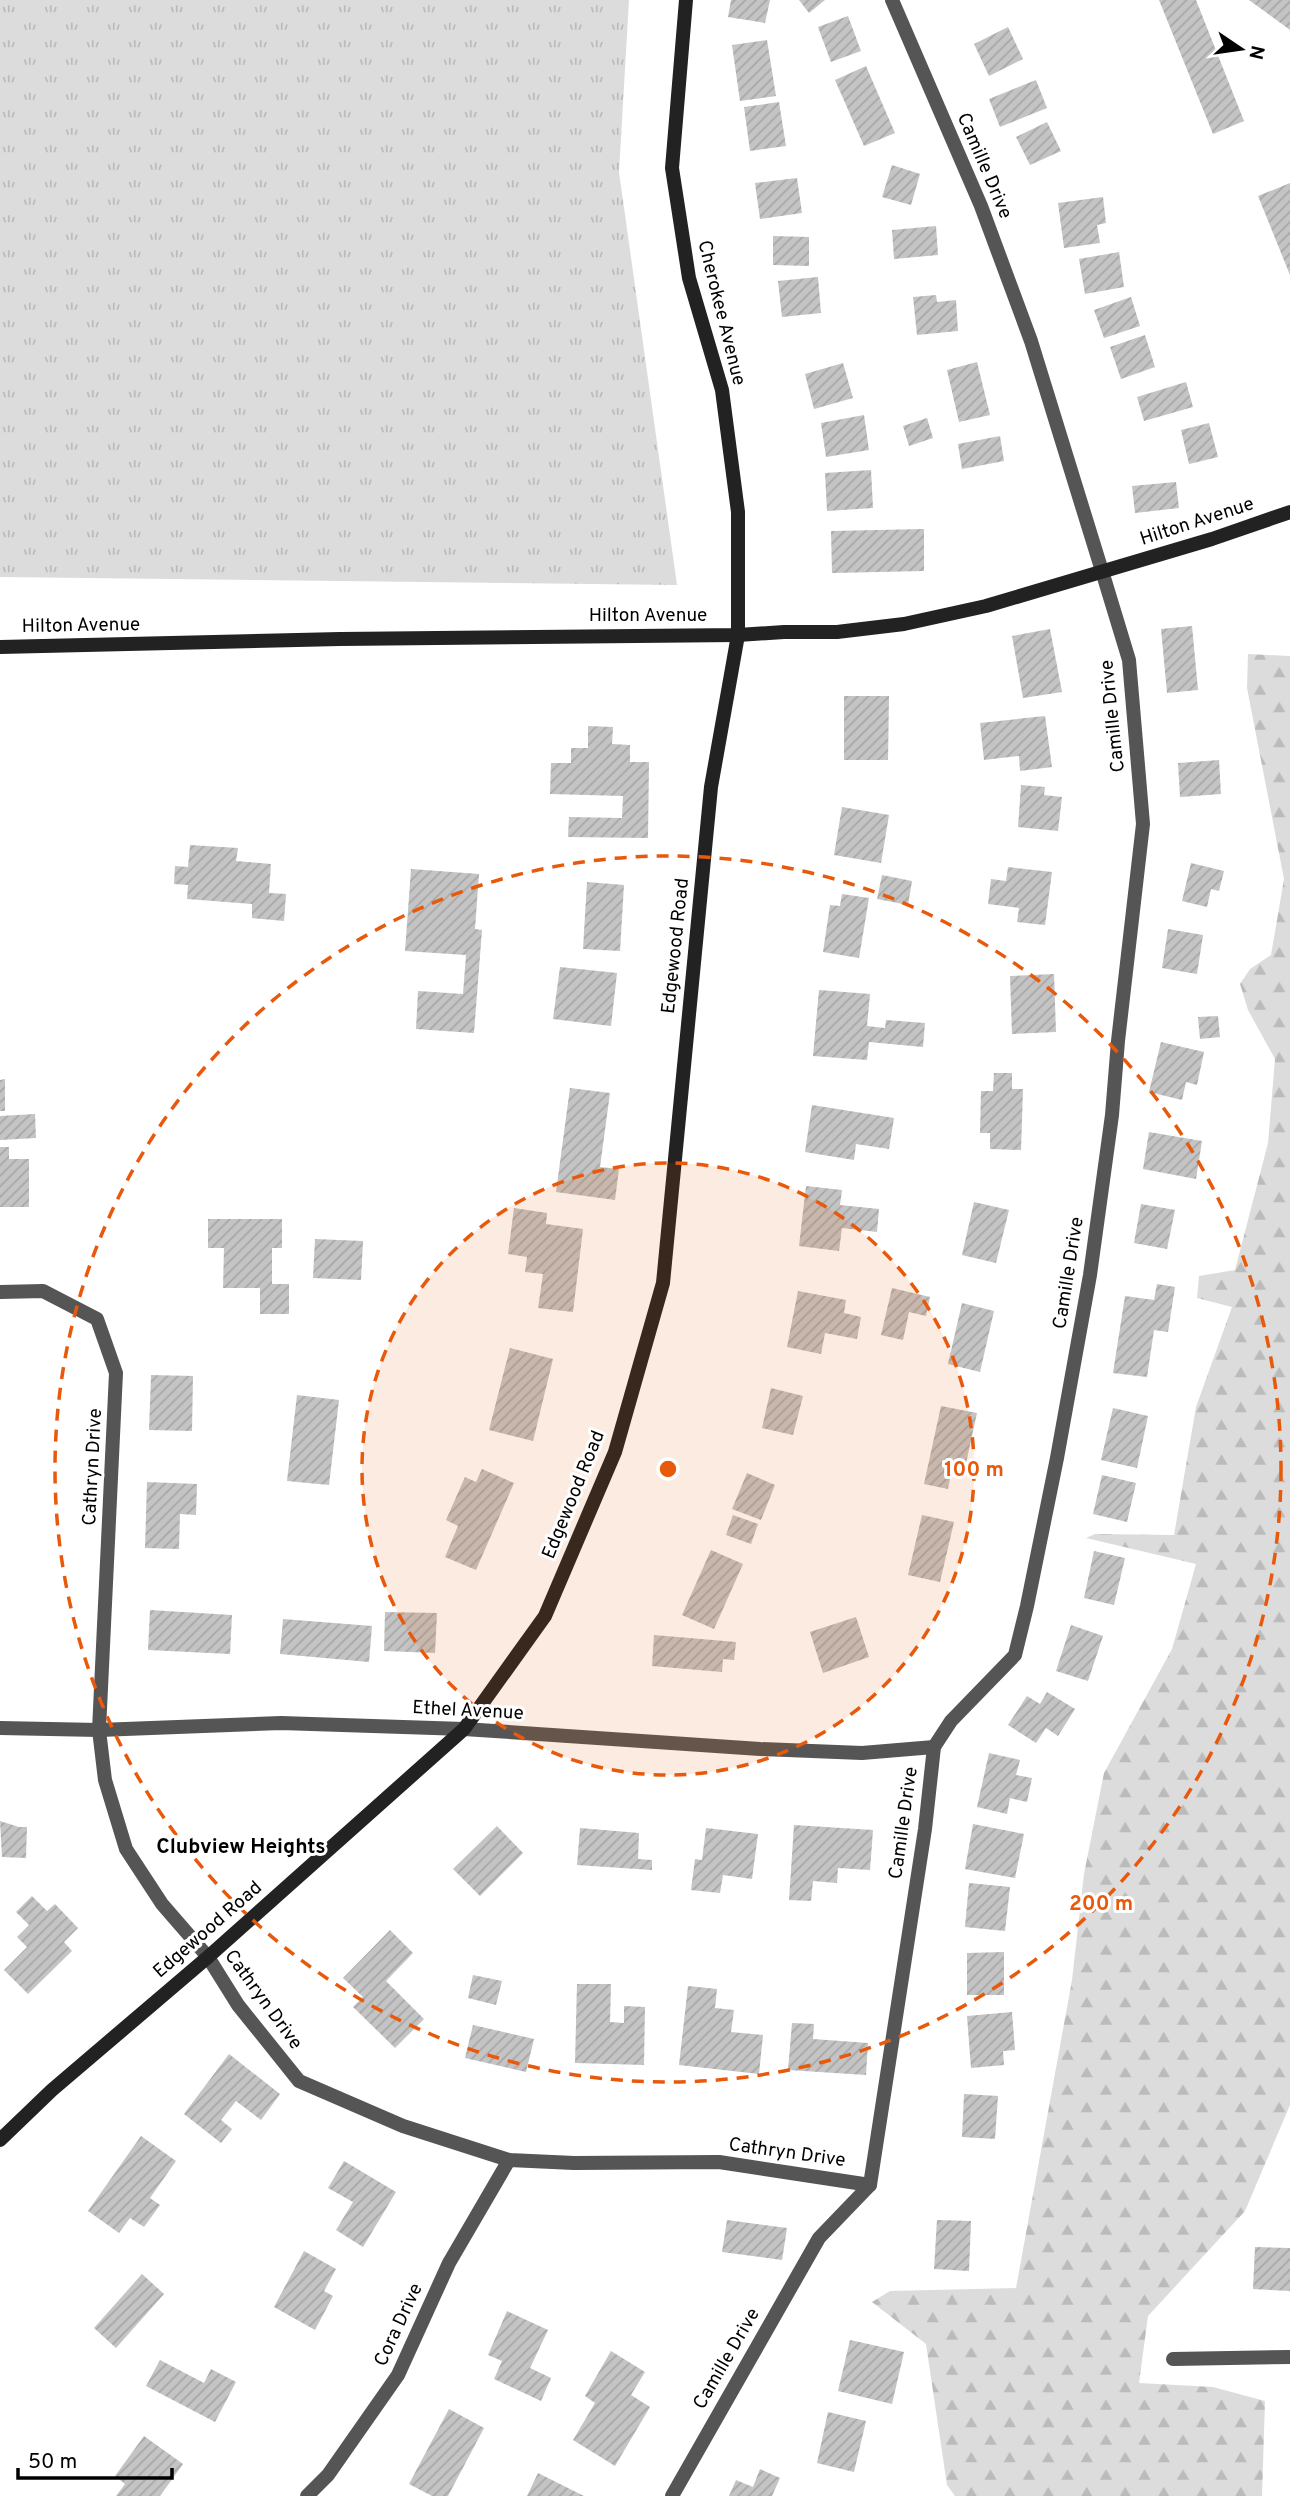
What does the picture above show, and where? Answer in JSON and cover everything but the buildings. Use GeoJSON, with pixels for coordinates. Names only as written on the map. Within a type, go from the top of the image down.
{"type":"FeatureCollection","features":[{"type":"Feature","properties":{"kind":"street","name":"Cherokee Avenue"},"geometry":{"type":"LineString","coordinates":[[686,0],[672,168],[689,278],[722,390],[738,512],[738,635]]}},
{"type":"Feature","properties":{"kind":"street","name":"Camille Drive"},"geometry":{"type":"LineString","coordinates":[[672,2496],[819,2238],[870,2185],[925,1829],[934,1747],[951,1721],[1015,1655],[1057,1458],[1090,1275],[1112,1115],[1143,824],[1129,660],[1102,571],[1027,329],[981,206],[892,0]]}},
{"type":"Feature","properties":{"kind":"street","name":"Hilton Avenue"},"geometry":{"type":"LineString","coordinates":[[0,647],[367,638],[837,632],[904,624],[986,606],[1212,539],[1285,513]]}},
{"type":"Feature","properties":{"kind":"street","name":"Edgewood Road"},"geometry":{"type":"LineString","coordinates":[[0,2140],[52,2090],[208,1957],[464,1729],[545,1616],[615,1452],[663,1283],[711,787],[738,635]]}},
{"type":"Feature","properties":{"kind":"street","name":"Cathryn Drive"},"geometry":{"type":"LineString","coordinates":[[0,1292],[43,1292],[97,1319],[116,1373],[99,1730],[105,1780],[126,1849],[162,1904],[208,1957],[238,2005],[299,2081],[402,2126],[509,2160],[574,2164],[719,2162],[870,2185]]}},
{"type":"Feature","properties":{"kind":"street","name":"Ethel Avenue"},"geometry":{"type":"LineString","coordinates":[[0,1728],[99,1730],[281,1723],[464,1729],[760,1749],[862,1753],[934,1747]]}},
{"type":"Feature","properties":{"kind":"street","name":"Cora Drive"},"geometry":{"type":"LineString","coordinates":[[307,2496],[328,2475],[398,2375],[449,2263],[509,2160]]}},
{"type":"Feature","properties":{"kind":"street"},"geometry":{"type":"LineString","coordinates":[[1173,2359],[1290,2357]]}},
{"type":"Feature","properties":{"kind":"green space"},"geometry":{"type":"Polygon","coordinates":[[[0,0],[629,0],[619,172],[677,585],[0,577],[0,0]]]}},
{"type":"Feature","properties":{"kind":"green space"},"geometry":{"type":"Polygon","coordinates":[[[1248,654],[1290,656],[1290,2105],[1245,2211],[1148,2316],[1139,2383],[1213,2387],[1265,2401],[1262,2496],[955,2496],[947,2485],[926,2344],[872,2302],[890,2291],[1016,2288],[1072,1980],[1084,1874],[1104,1773],[1172,1649],[1196,1564],[1086,1538],[1095,1534],[1174,1535],[1196,1407],[1232,1307],[1197,1298],[1199,1276],[1235,1270],[1268,1143],[1275,1059],[1248,1010],[1240,984],[1250,969],[1271,955],[1284,879],[1247,688],[1248,654]]]}},
{"type":"Feature","properties":{"kind":"district","name":"Clubview Heights"},"geometry":{"type":"Point","coordinates":[241,1847]}}]}
